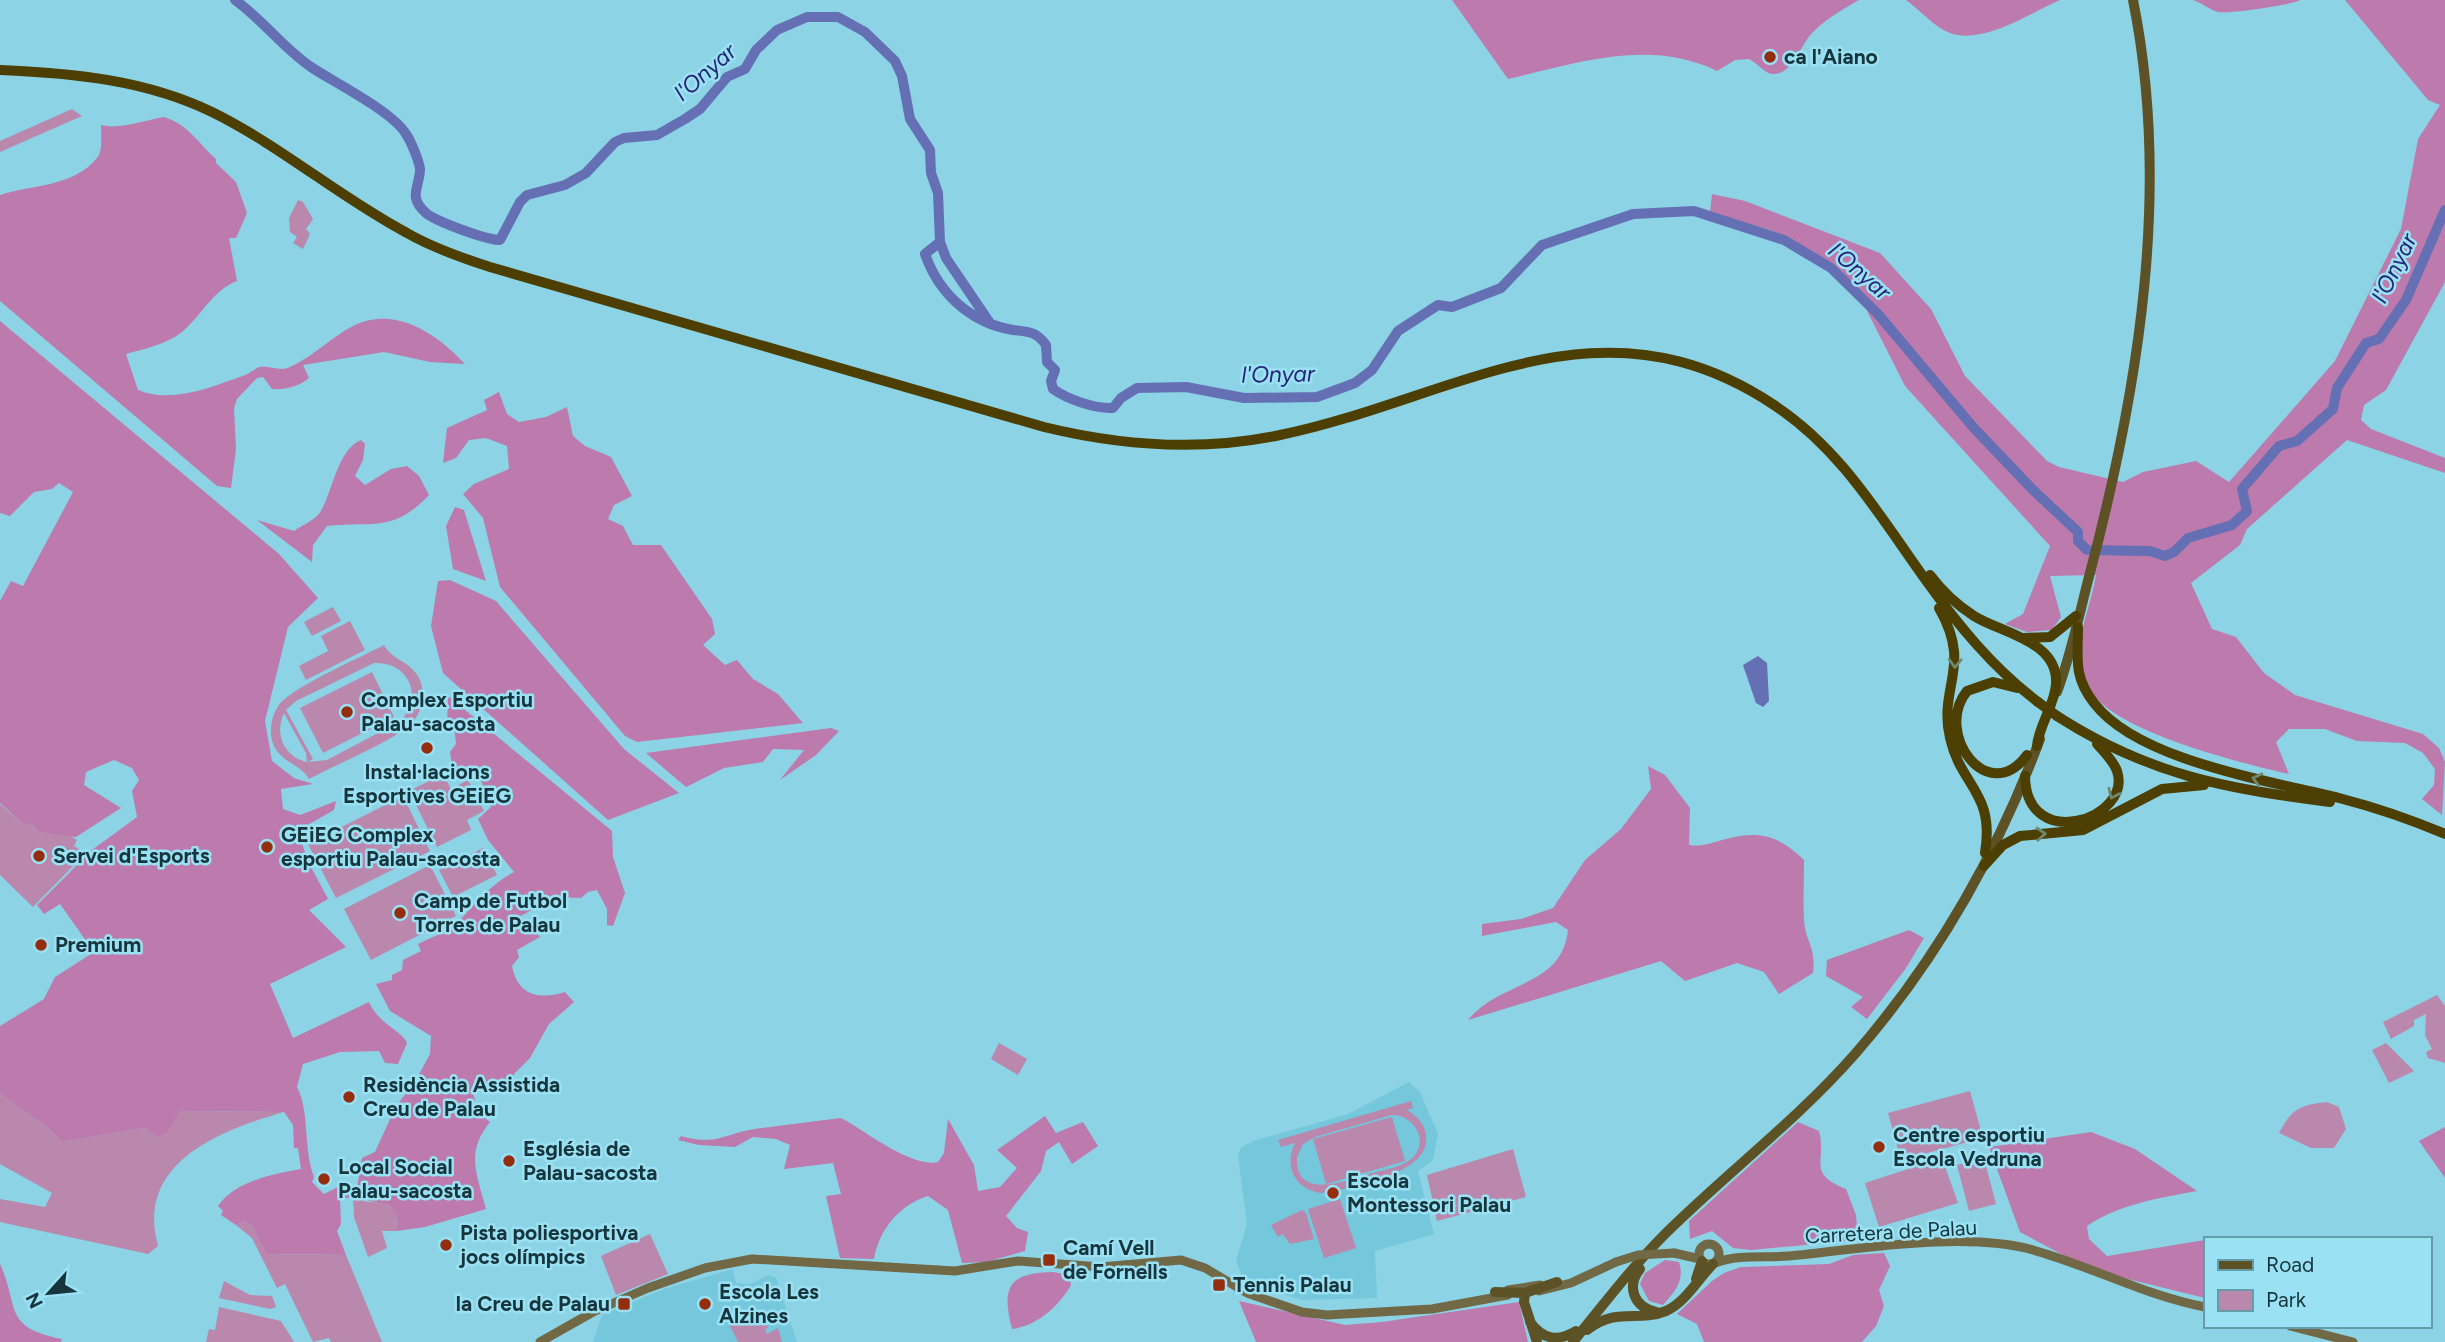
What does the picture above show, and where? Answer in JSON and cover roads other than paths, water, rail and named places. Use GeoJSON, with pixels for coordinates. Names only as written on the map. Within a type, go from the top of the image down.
{"type":"FeatureCollection","features":[{"type":"Feature","properties":{"kind":"highway"},"geometry":{"type":"LineString","coordinates":[[0,70],[75,74],[170,96],[240,127],[368,211],[408,234],[456,256],[674,322],[1077,435],[1138,444],[1238,442],[1322,425],[1515,363],[1559,355],[1623,353],[1692,366],[1757,394],[1818,439],[1879,505],[1923,566],[1949,596],[1975,617],[2021,638],[2048,657],[2056,684],[2038,735],[2038,746]]}},
{"type":"Feature","properties":{"kind":"highway"},"geometry":{"type":"LineString","coordinates":[[1857,483],[1924,578],[1976,644],[2023,690],[2057,716],[2091,737],[2153,766],[2212,784],[2371,809]]}},
{"type":"Feature","properties":{"kind":"highway"},"geometry":{"type":"LineString","coordinates":[[1924,578],[1954,640],[1955,670],[1948,725],[1959,761],[1985,808],[1988,830],[1985,853]]}},
{"type":"Feature","properties":{"kind":"highway"},"geometry":{"type":"LineString","coordinates":[[2021,638],[2050,637],[2077,621]]}},
{"type":"Feature","properties":{"kind":"highway"},"geometry":{"type":"LineString","coordinates":[[2077,621],[2075,654],[2082,683],[2101,711],[2123,728],[2194,761],[2371,809],[2445,835]]}},
{"type":"Feature","properties":{"kind":"highway"},"geometry":{"type":"LineString","coordinates":[[2023,690],[1993,682],[1973,686],[1958,704],[1956,722],[1966,755],[1983,771],[2000,773],[2011,770],[2027,755]]}},
{"type":"Feature","properties":{"kind":"highway"},"geometry":{"type":"LineString","coordinates":[[2025,776],[2031,805],[2044,818],[2072,821],[2104,809],[2116,796],[2119,780],[2113,762],[2091,737]]}},
{"type":"Feature","properties":{"kind":"highway"},"geometry":{"type":"LineString","coordinates":[[1984,866],[2003,845],[2020,836],[2083,830],[2162,789],[2212,784]]}},
{"type":"Feature","properties":{"kind":"main road"},"geometry":{"type":"LineString","coordinates":[[1573,1342],[1638,1262],[1806,1105],[1854,1055],[1907,988],[1984,866],[2038,746],[2085,594],[2127,406],[2143,285],[2149,190],[2145,83],[2133,0]]}},
{"type":"Feature","properties":{"kind":"main road"},"geometry":{"type":"LineString","coordinates":[[1964,900],[2027,755],[2077,621]]}},
{"type":"Feature","properties":{"kind":"main road"},"geometry":{"type":"LineString","coordinates":[[1660,1312],[1638,1303],[1632,1291],[1633,1280],[1682,1219]]}},
{"type":"Feature","properties":{"kind":"main road"},"geometry":{"type":"LineString","coordinates":[[1695,1283],[1701,1260]]}},
{"type":"Feature","properties":{"kind":"main road"},"geometry":{"type":"LineString","coordinates":[[1573,1342],[1590,1328],[1612,1316],[1660,1312],[1674,1306],[1714,1263]]}},
{"type":"Feature","properties":{"kind":"main road"},"geometry":{"type":"LineString","coordinates":[[1495,1292],[1527,1301],[1557,1282]]}},
{"type":"Feature","properties":{"kind":"main road"},"geometry":{"type":"LineString","coordinates":[[1527,1301],[1538,1291]]}},
{"type":"Feature","properties":{"kind":"main road"},"geometry":{"type":"LineString","coordinates":[[1512,1295],[1527,1301]]}},
{"type":"Feature","properties":{"kind":"main road"},"geometry":{"type":"LineString","coordinates":[[1527,1301],[1537,1342]]}},
{"type":"Feature","properties":{"kind":"main road"},"geometry":{"type":"LineString","coordinates":[[1530,1322],[1539,1334],[1557,1340],[1571,1336],[1592,1318]]}},
{"type":"Feature","properties":{"kind":"street"},"geometry":{"type":"LineString","coordinates":[[1538,1291],[1564,1286],[1638,1255],[1687,1254],[1714,1263],[1720,1254],[1716,1247],[1710,1244],[1687,1254]]}},
{"type":"Feature","properties":{"kind":"street","name":"Carretera de Palau"},"geometry":{"type":"LineString","coordinates":[[1714,1263],[1736,1257],[1774,1257],[1913,1244],[1992,1244],[2032,1250],[2150,1292],[2204,1307]]}},
{"type":"Feature","properties":{"kind":"street"},"geometry":{"type":"LineString","coordinates":[[1701,1260],[1702,1247]]}},
{"type":"Feature","properties":{"kind":"street","name":"Carretera de Palau"},"geometry":{"type":"LineString","coordinates":[[1716,1247],[1736,1257]]}},
{"type":"Feature","properties":{"kind":"street"},"geometry":{"type":"LineString","coordinates":[[540,1342],[593,1312],[686,1273],[724,1263],[760,1259],[955,1271],[1018,1261],[1101,1267],[1181,1260],[1205,1268],[1247,1293],[1309,1313],[1343,1315],[1450,1306],[1512,1295]]}},
{"type":"Feature","properties":{"kind":"street"},"geometry":{"type":"LineString","coordinates":[[1450,1306],[1495,1292],[1557,1282],[1592,1273]]}},
{"type":"Feature","properties":{"kind":"street"},"geometry":{"type":"LineString","coordinates":[[2298,1328],[2353,1342]]}},
{"type":"Feature","properties":{"kind":"waterway","name":"l'Onyar"},"geometry":{"type":"LineString","coordinates":[[235,0],[311,67],[376,107],[399,125],[408,137],[418,161],[420,169],[416,196],[420,207],[426,213],[461,230],[500,240],[520,202],[527,195],[565,185],[586,173],[615,142],[624,138],[657,135],[685,119],[700,109],[727,77],[745,69],[756,50],[777,30],[807,17],[838,17],[865,32],[895,61],[902,76],[910,119],[930,150],[931,173],[938,193],[940,242],[925,254],[939,282],[959,304],[984,321],[1039,337],[1046,345],[1047,362],[1055,370],[1051,381],[1053,389],[1073,400],[1098,407],[1113,408],[1121,398],[1137,388],[1186,387],[1244,398],[1317,397],[1355,383],[1372,370],[1398,331],[1438,305],[1452,307],[1501,288],[1542,245],[1633,214],[1694,211],[1784,240],[1831,268],[1877,313],[1973,427],[2033,490],[2078,532],[2078,541],[2087,550],[2150,551],[2165,556],[2174,552],[2188,538],[2232,525],[2247,511],[2242,489],[2279,446],[2297,441],[2333,409],[2337,388],[2366,343],[2379,339],[2406,300],[2445,210]]}},
{"type":"Feature","properties":{"kind":"waterway","name":"l'Onyar"},"geometry":{"type":"LineString","coordinates":[[940,242],[946,258],[990,323]]}},
{"type":"Feature","properties":{"kind":"place","name":"ca l'Aiano"},"geometry":{"type":"Point","coordinates":[1770,57]}},
{"type":"Feature","properties":{"kind":"place","name":"Complex Esportiu Palau-sacosta"},"geometry":{"type":"Point","coordinates":[347,712]}},
{"type":"Feature","properties":{"kind":"place","name":"Instal·lacions Esportives GEiEG"},"geometry":{"type":"Point","coordinates":[427,748]}},
{"type":"Feature","properties":{"kind":"place","name":"GEiEG Complex esportiu Palau-sacosta"},"geometry":{"type":"Point","coordinates":[267,847]}},
{"type":"Feature","properties":{"kind":"place","name":"Servei d'Esports"},"geometry":{"type":"Point","coordinates":[39,856]}},
{"type":"Feature","properties":{"kind":"place","name":"Camp de Futbol Torres de Palau"},"geometry":{"type":"Point","coordinates":[400,913]}},
{"type":"Feature","properties":{"kind":"place","name":"Premium"},"geometry":{"type":"Point","coordinates":[41,945]}},
{"type":"Feature","properties":{"kind":"place","name":"Residència Assistida Creu de Palau"},"geometry":{"type":"Point","coordinates":[349,1097]}},
{"type":"Feature","properties":{"kind":"place","name":"Centre esportiu Escola Vedruna"},"geometry":{"type":"Point","coordinates":[1879,1147]}},
{"type":"Feature","properties":{"kind":"place","name":"Església de Palau-sacosta"},"geometry":{"type":"Point","coordinates":[509,1161]}},
{"type":"Feature","properties":{"kind":"place","name":"Local Social Palau-sacosta"},"geometry":{"type":"Point","coordinates":[324,1179]}},
{"type":"Feature","properties":{"kind":"place","name":"Escola Montessori Palau"},"geometry":{"type":"Point","coordinates":[1333,1193]}},
{"type":"Feature","properties":{"kind":"place","name":"Pista poliesportiva jocs olímpics"},"geometry":{"type":"Point","coordinates":[446,1245]}},
{"type":"Feature","properties":{"kind":"place","name":"Camí Vell de Fornells"},"geometry":{"type":"Point","coordinates":[1049,1260]}},
{"type":"Feature","properties":{"kind":"place","name":"Tennis Palau"},"geometry":{"type":"Point","coordinates":[1219,1285]}},
{"type":"Feature","properties":{"kind":"place","name":"la Creu de Palau"},"geometry":{"type":"Point","coordinates":[624,1304]}},
{"type":"Feature","properties":{"kind":"place","name":"Escola Les Alzines"},"geometry":{"type":"Point","coordinates":[705,1304]}}]}
